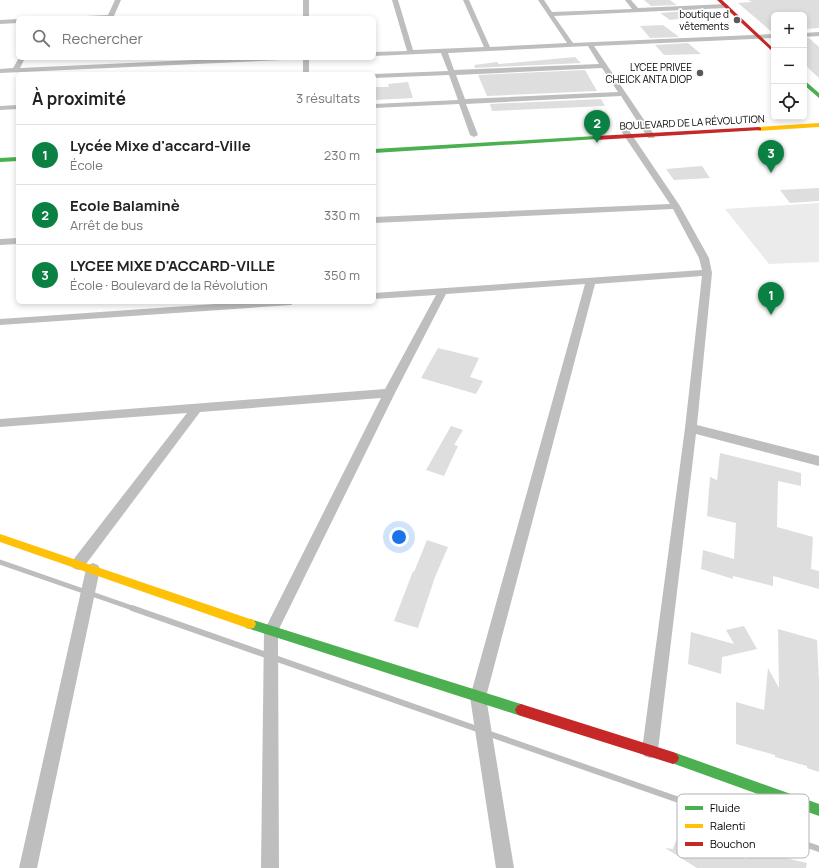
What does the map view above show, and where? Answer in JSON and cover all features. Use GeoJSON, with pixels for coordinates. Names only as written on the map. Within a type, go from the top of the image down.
{"type":"FeatureCollection","features":[{"type":"Feature","properties":{"kind":"main road"},"geometry":{"type":"LineString","coordinates":[[723,3],[771,49]]}},
{"type":"Feature","properties":{"kind":"main road"},"geometry":{"type":"LineString","coordinates":[[806,84],[819,96]]}},
{"type":"Feature","properties":{"kind":"main road","name":"BOULEVARD DE LA RÉVOLUTION"},"geometry":{"type":"LineString","coordinates":[[504,134],[819,117]]}},
{"type":"Feature","properties":{"kind":"main road","name":"BOULEVARD DE LA RÉVOLUTION"},"geometry":{"type":"LineString","coordinates":[[376,151],[819,126]]}},
{"type":"Feature","properties":{"kind":"main road"},"geometry":{"type":"LineString","coordinates":[[0,160],[16,159]]}},
{"type":"Feature","properties":{"kind":"main road"},"geometry":{"type":"LineString","coordinates":[[0,538],[271,631],[650,750],[774,794]]}},
{"type":"Feature","properties":{"kind":"main road"},"geometry":{"type":"LineString","coordinates":[[809,806],[819,810]]}},
{"type":"Feature","properties":{"kind":"street"},"geometry":{"type":"LineString","coordinates":[[111,16],[118,0]]}},
{"type":"Feature","properties":{"kind":"street"},"geometry":{"type":"LineString","coordinates":[[306,0],[306,16]]}},
{"type":"Feature","properties":{"kind":"street"},"geometry":{"type":"LineString","coordinates":[[395,0],[411,53]]}},
{"type":"Feature","properties":{"kind":"street"},"geometry":{"type":"LineString","coordinates":[[466,0],[488,49]]}},
{"type":"Feature","properties":{"kind":"street"},"geometry":{"type":"LineString","coordinates":[[541,0],[571,46]]}},
{"type":"Feature","properties":{"kind":"street"},"geometry":{"type":"LineString","coordinates":[[628,0],[637,11]]}},
{"type":"Feature","properties":{"kind":"street"},"geometry":{"type":"LineString","coordinates":[[551,14],[637,11],[723,3]]}},
{"type":"Feature","properties":{"kind":"street"},"geometry":{"type":"LineString","coordinates":[[0,22],[16,21]]}},
{"type":"Feature","properties":{"kind":"street"},"geometry":{"type":"LineString","coordinates":[[807,35],[819,34]]}},
{"type":"Feature","properties":{"kind":"street"},"geometry":{"type":"LineString","coordinates":[[376,54],[771,36]]}},
{"type":"Feature","properties":{"kind":"street"},"geometry":{"type":"LineString","coordinates":[[590,45],[651,136]]}},
{"type":"Feature","properties":{"kind":"street"},"geometry":{"type":"LineString","coordinates":[[444,51],[474,135]]}},
{"type":"Feature","properties":{"kind":"street"},"geometry":{"type":"LineString","coordinates":[[15,71],[21,60]]}},
{"type":"Feature","properties":{"kind":"street"},"geometry":{"type":"LineString","coordinates":[[90,67],[94,60]]}},
{"type":"Feature","properties":{"kind":"street"},"geometry":{"type":"LineString","coordinates":[[0,72],[237,60]]}},
{"type":"Feature","properties":{"kind":"street"},"geometry":{"type":"LineString","coordinates":[[306,60],[306,72]]}},
{"type":"Feature","properties":{"kind":"street"},"geometry":{"type":"LineString","coordinates":[[143,72],[145,64]]}},
{"type":"Feature","properties":{"kind":"street"},"geometry":{"type":"LineString","coordinates":[[376,76],[604,66]]}},
{"type":"Feature","properties":{"kind":"street"},"geometry":{"type":"LineString","coordinates":[[376,106],[623,94]]}},
{"type":"Feature","properties":{"kind":"street"},"geometry":{"type":"LineString","coordinates":[[0,108],[16,107]]}},
{"type":"Feature","properties":{"kind":"street"},"geometry":{"type":"LineString","coordinates":[[623,128],[676,206],[704,258],[707,273],[691,428],[650,750]]}},
{"type":"Feature","properties":{"kind":"street"},"geometry":{"type":"LineString","coordinates":[[376,220],[676,206]]}},
{"type":"Feature","properties":{"kind":"street"},"geometry":{"type":"LineString","coordinates":[[0,242],[16,241]]}},
{"type":"Feature","properties":{"kind":"street"},"geometry":{"type":"LineString","coordinates":[[376,296],[707,273]]}},
{"type":"Feature","properties":{"kind":"street"},"geometry":{"type":"LineString","coordinates":[[505,868],[478,697],[591,281]]}},
{"type":"Feature","properties":{"kind":"street"},"geometry":{"type":"LineString","coordinates":[[270,868],[271,631],[389,393],[443,291]]}},
{"type":"Feature","properties":{"kind":"street"},"geometry":{"type":"LineString","coordinates":[[140,313],[142,304]]}},
{"type":"Feature","properties":{"kind":"street"},"geometry":{"type":"LineString","coordinates":[[0,322],[264,304]]}},
{"type":"Feature","properties":{"kind":"street"},"geometry":{"type":"LineString","coordinates":[[0,423],[389,393]]}},
{"type":"Feature","properties":{"kind":"street"},"geometry":{"type":"LineString","coordinates":[[78,564],[196,409]]}},
{"type":"Feature","properties":{"kind":"street"},"geometry":{"type":"LineString","coordinates":[[691,428],[819,461]]}},
{"type":"Feature","properties":{"kind":"street"},"geometry":{"type":"LineString","coordinates":[[28,868],[93,569]]}},
{"type":"Feature","properties":{"kind":"shaded area"},"geometry":{"type":"Polygon","coordinates":[[[819,203],[819,262],[769,264],[725,209],[819,203]]]}},
{"type":"Feature","properties":{"kind":"building"},"geometry":{"type":"Polygon","coordinates":[[[644,0],[670,0],[677,5],[651,6],[644,0]]]}},
{"type":"Feature","properties":{"kind":"building"},"geometry":{"type":"Polygon","coordinates":[[[748,0],[819,0],[819,28],[807,29],[807,12],[771,12],[771,31],[738,3],[752,2],[748,0]]]}},
{"type":"Feature","properties":{"kind":"building"},"geometry":{"type":"Polygon","coordinates":[[[687,11],[695,17],[670,20],[660,13],[687,11]]]}},
{"type":"Feature","properties":{"kind":"building"},"geometry":{"type":"Polygon","coordinates":[[[663,25],[679,37],[650,38],[640,26],[663,25]]]}},
{"type":"Feature","properties":{"kind":"building"},"geometry":{"type":"Polygon","coordinates":[[[807,38],[819,47],[819,78],[807,67],[807,38]]]}},
{"type":"Feature","properties":{"kind":"building"},"geometry":{"type":"Polygon","coordinates":[[[688,43],[701,54],[664,55],[655,45],[688,43]]]}},
{"type":"Feature","properties":{"kind":"building"},"geometry":{"type":"Polygon","coordinates":[[[575,57],[581,63],[475,68],[474,65],[497,62],[499,64],[575,57]]]}},
{"type":"Feature","properties":{"kind":"building"},"geometry":{"type":"Polygon","coordinates":[[[585,70],[597,91],[487,96],[478,75],[585,70]]]}},
{"type":"Feature","properties":{"kind":"building"},"geometry":{"type":"Polygon","coordinates":[[[408,82],[413,98],[376,100],[376,87],[389,87],[388,84],[408,82]]]}},
{"type":"Feature","properties":{"kind":"building"},"geometry":{"type":"Polygon","coordinates":[[[601,99],[605,106],[492,111],[490,104],[601,99]]]}},
{"type":"Feature","properties":{"kind":"building"},"geometry":{"type":"Polygon","coordinates":[[[702,166],[710,178],[674,180],[666,169],[702,166]]]}},
{"type":"Feature","properties":{"kind":"building"},"geometry":{"type":"Polygon","coordinates":[[[819,188],[819,201],[790,203],[780,190],[819,188]]]}},
{"type":"Feature","properties":{"kind":"building"},"geometry":{"type":"Polygon","coordinates":[[[438,348],[479,358],[470,377],[483,381],[476,394],[421,378],[438,348]]]}},
{"type":"Feature","properties":{"kind":"building"},"geometry":{"type":"Polygon","coordinates":[[[451,426],[463,430],[454,445],[458,446],[444,476],[426,470],[451,426]]]}},
{"type":"Feature","properties":{"kind":"building"},"geometry":{"type":"Polygon","coordinates":[[[720,453],[801,473],[801,486],[778,481],[777,527],[813,537],[811,569],[819,571],[819,589],[773,576],[773,586],[733,576],[733,579],[701,569],[703,550],[734,559],[736,523],[707,516],[710,477],[717,480],[720,453]]]}},
{"type":"Feature","properties":{"kind":"building"},"geometry":{"type":"Polygon","coordinates":[[[427,540],[448,547],[435,577],[418,628],[394,621],[413,571],[414,572],[427,540]]]}},
{"type":"Feature","properties":{"kind":"building"},"geometry":{"type":"Polygon","coordinates":[[[744,626],[757,649],[722,657],[721,674],[688,664],[691,632],[734,644],[726,630],[744,626]]]}},
{"type":"Feature","properties":{"kind":"building"},"geometry":{"type":"Polygon","coordinates":[[[778,629],[817,640],[819,681],[819,772],[807,768],[807,766],[775,757],[775,755],[736,744],[736,702],[764,710],[768,668],[779,688],[778,629]]]}},
{"type":"Feature","properties":{"kind":"building"},"geometry":{"type":"Polygon","coordinates":[[[677,838],[677,856],[665,848],[673,849],[677,838]]]}},
{"type":"Feature","properties":{"kind":"building"},"geometry":{"type":"Polygon","coordinates":[[[681,858],[786,858],[807,863],[806,868],[697,868],[681,858]]]}},
{"type":"Feature","properties":{"kind":"waterway"},"geometry":{"type":"LineString","coordinates":[[0,562],[135,609]]}},
{"type":"Feature","properties":{"kind":"waterway"},"geometry":{"type":"LineString","coordinates":[[132,608],[480,730]]}},
{"type":"Feature","properties":{"kind":"waterway"},"geometry":{"type":"LineString","coordinates":[[487,733],[677,799]]}},
{"type":"Feature","properties":{"kind":"waterway"},"geometry":{"type":"LineString","coordinates":[[809,846],[819,849]]}},
{"type":"Feature","properties":{"kind":"traffic: fast"},"geometry":{"type":"LineString","coordinates":[[806,84],[819,96]]}},
{"type":"Feature","properties":{"kind":"traffic: fast"},"geometry":{"type":"LineString","coordinates":[[376,151],[596,138]]}},
{"type":"Feature","properties":{"kind":"traffic: fast"},"geometry":{"type":"LineString","coordinates":[[0,160],[16,159]]}},
{"type":"Feature","properties":{"kind":"traffic: fast"},"geometry":{"type":"LineString","coordinates":[[250,624],[521,710]]}},
{"type":"Feature","properties":{"kind":"traffic: fast"},"geometry":{"type":"LineString","coordinates":[[673,758],[774,794]]}},
{"type":"Feature","properties":{"kind":"traffic: fast"},"geometry":{"type":"LineString","coordinates":[[809,806],[819,810]]}},
{"type":"Feature","properties":{"kind":"traffic: slow"},"geometry":{"type":"LineString","coordinates":[[759,129],[819,125]]}},
{"type":"Feature","properties":{"kind":"traffic: slow"},"geometry":{"type":"LineString","coordinates":[[0,538],[250,624]]}},
{"type":"Feature","properties":{"kind":"traffic: jam"},"geometry":{"type":"LineString","coordinates":[[719,0],[771,49]]}},
{"type":"Feature","properties":{"kind":"traffic: jam"},"geometry":{"type":"LineString","coordinates":[[596,138],[759,129]]}},
{"type":"Feature","properties":{"kind":"traffic: jam"},"geometry":{"type":"LineString","coordinates":[[521,710],[673,758]]}},
{"type":"Feature","properties":{"kind":"place","name":"boutique d vêtements"},"geometry":{"type":"Point","coordinates":[737,20]}},
{"type":"Feature","properties":{"kind":"place","name":"LYCEE PRIVEE CHEICK ANTA DIOP"},"geometry":{"type":"Point","coordinates":[700,73]}},
{"type":"Feature","properties":{"kind":"place","name":"Ecole Balaminè"},"geometry":{"type":"Point","coordinates":[597,143]}},
{"type":"Feature","properties":{"kind":"place","name":"LYCEE MIXE D'ACCARD-VILLE"},"geometry":{"type":"Point","coordinates":[771,173]}},
{"type":"Feature","properties":{"kind":"place","name":"Lycée Mixe d'accard-Ville"},"geometry":{"type":"Point","coordinates":[771,315]}}]}
